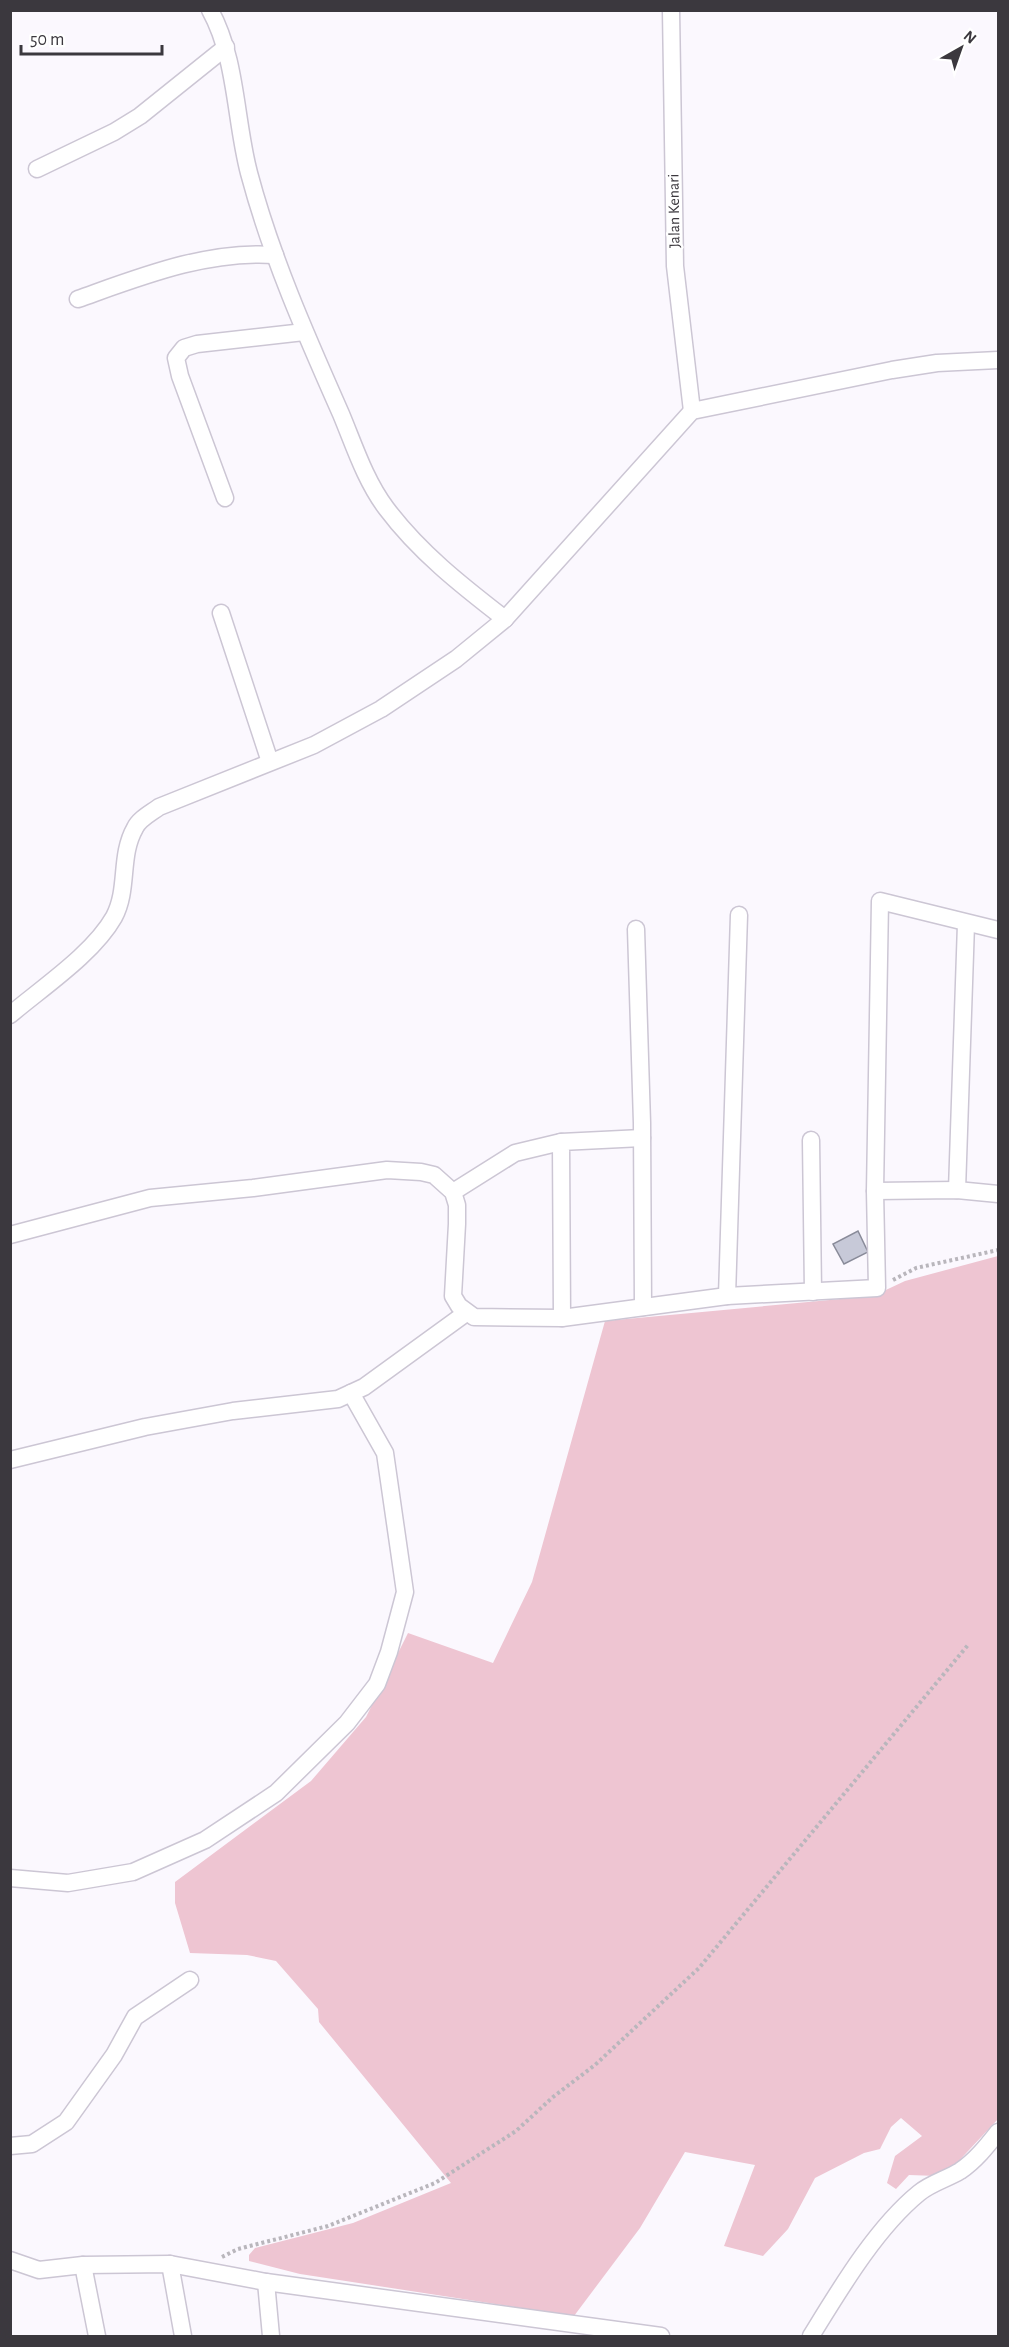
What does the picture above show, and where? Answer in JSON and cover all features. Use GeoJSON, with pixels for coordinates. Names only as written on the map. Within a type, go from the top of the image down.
{"type":"FeatureCollection","features":[{"type":"Feature","properties":{"kind":"street","name":"Jalan Kenari"},"geometry":{"type":"LineString","coordinates":[[671,10],[675,266],[692,411]]}},
{"type":"Feature","properties":{"kind":"street"},"geometry":{"type":"LineString","coordinates":[[213,12],[226,47],[240,137],[259,211],[304,332],[368,476],[384,505],[428,556],[505,619]]}},
{"type":"Feature","properties":{"kind":"street"},"geometry":{"type":"LineString","coordinates":[[38,169],[114,132],[140,116],[226,47]]}},
{"type":"Feature","properties":{"kind":"street"},"geometry":{"type":"LineString","coordinates":[[78,299],[139,277],[196,262],[242,255],[275,255]]}},
{"type":"Feature","properties":{"kind":"street"},"geometry":{"type":"LineString","coordinates":[[225,498],[180,376],[176,358],[184,348],[197,344],[304,332]]}},
{"type":"Feature","properties":{"kind":"street"},"geometry":{"type":"LineString","coordinates":[[10,1015],[93,942],[114,915],[124,890],[124,867],[128,848],[135,827],[145,817],[159,807],[314,745],[381,709],[456,659],[505,619],[692,411],[892,370],[937,363],[999,360]]}},
{"type":"Feature","properties":{"kind":"street"},"geometry":{"type":"LineString","coordinates":[[221,613],[270,762]]}},
{"type":"Feature","properties":{"kind":"street"},"geometry":{"type":"LineString","coordinates":[[10,1235],[150,1197],[253,1188],[387,1170],[421,1172],[434,1175],[453,1192],[457,1205],[457,1224],[453,1296],[466,1312],[485,1318],[562,1318],[727,1296],[877,1288],[875,1191],[879,901],[966,924],[999,930]]}},
{"type":"Feature","properties":{"kind":"street"},"geometry":{"type":"LineString","coordinates":[[727,1296],[739,915]]}},
{"type":"Feature","properties":{"kind":"street"},"geometry":{"type":"LineString","coordinates":[[957,1190],[966,924]]}},
{"type":"Feature","properties":{"kind":"street"},"geometry":{"type":"LineString","coordinates":[[636,929],[642,1138],[642,1307]]}},
{"type":"Feature","properties":{"kind":"street"},"geometry":{"type":"LineString","coordinates":[[453,1192],[515,1153],[561,1142],[642,1138]]}},
{"type":"Feature","properties":{"kind":"street"},"geometry":{"type":"LineString","coordinates":[[810,1140],[813,1292]]}},
{"type":"Feature","properties":{"kind":"street"},"geometry":{"type":"LineString","coordinates":[[561,1142],[562,1318]]}},
{"type":"Feature","properties":{"kind":"street"},"geometry":{"type":"LineString","coordinates":[[875,1191],[957,1190],[999,1194]]}},
{"type":"Feature","properties":{"kind":"street"},"geometry":{"type":"LineString","coordinates":[[10,1460],[145,1427],[233,1412],[338,1399],[364,1387],[466,1312]]}},
{"type":"Feature","properties":{"kind":"street"},"geometry":{"type":"LineString","coordinates":[[10,1878],[68,1883],[133,1872],[205,1840],[276,1793],[346,1723],[377,1684],[389,1652],[405,1592],[385,1454],[351,1393]]}},
{"type":"Feature","properties":{"kind":"street"},"geometry":{"type":"LineString","coordinates":[[10,2146],[32,2144],[66,2122],[114,2055],[135,2017],[190,1980]]}},
{"type":"Feature","properties":{"kind":"street"},"geometry":{"type":"LineString","coordinates":[[812,2337],[839,2290],[886,2228],[920,2192],[961,2170],[999,2132]]}},
{"type":"Feature","properties":{"kind":"street"},"geometry":{"type":"LineString","coordinates":[[10,2260],[39,2270],[83,2265],[170,2264],[215,2270],[266,2282],[661,2337]]}},
{"type":"Feature","properties":{"kind":"street"},"geometry":{"type":"LineString","coordinates":[[170,2264],[183,2337]]}},
{"type":"Feature","properties":{"kind":"street"},"geometry":{"type":"LineString","coordinates":[[83,2265],[97,2337]]}},
{"type":"Feature","properties":{"kind":"street"},"geometry":{"type":"LineString","coordinates":[[266,2282],[271,2337]]}},
{"type":"Feature","properties":{"kind":"path"},"geometry":{"type":"LineString","coordinates":[[877,1288],[916,1268],[999,1250]]}},
{"type":"Feature","properties":{"kind":"path"},"geometry":{"type":"LineString","coordinates":[[215,2270],[218,2260],[238,2249],[328,2226],[435,2183],[516,2131],[553,2097],[595,2065],[699,1968],[968,1645]]}},
{"type":"Feature","properties":{"kind":"shaded area"},"geometry":{"type":"Polygon","coordinates":[[[998,1256],[998,2119],[955,2165],[937,2176],[909,2175],[896,2189],[887,2183],[895,2156],[922,2136],[901,2118],[891,2127],[880,2149],[864,2153],[815,2178],[788,2229],[763,2256],[724,2246],[755,2165],[685,2152],[640,2228],[574,2316],[300,2274],[249,2261],[249,2255],[255,2248],[353,2223],[451,2183],[319,2022],[318,2009],[276,1961],[247,1955],[190,1953],[175,1903],[175,1882],[311,1781],[366,1717],[408,1633],[493,1663],[532,1582],[605,1321],[873,1296],[905,1281],[998,1256]]]}},
{"type":"Feature","properties":{"kind":"building"},"geometry":{"type":"Polygon","coordinates":[[[858,1231],[868,1252],[844,1264],[833,1244],[858,1231]]]}}]}
